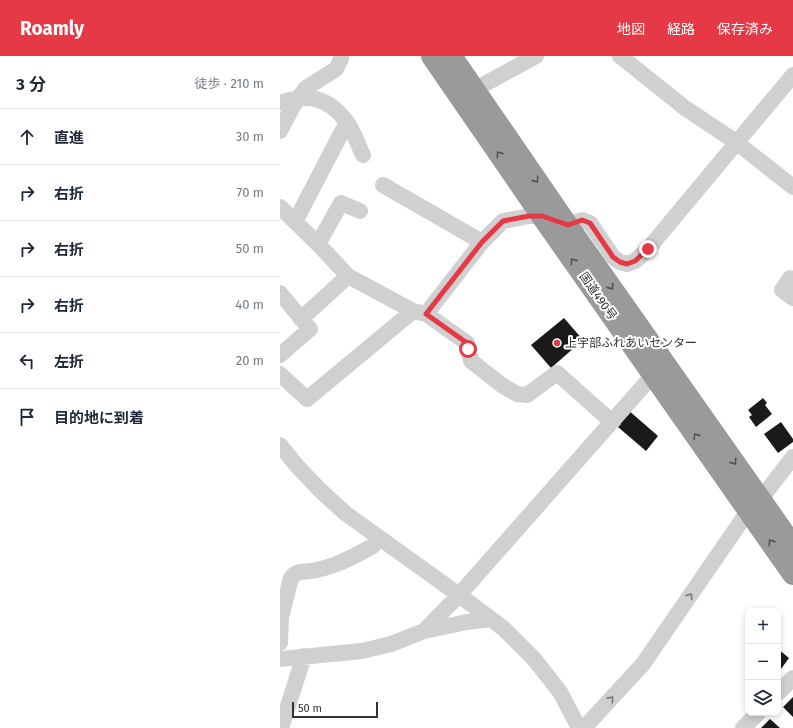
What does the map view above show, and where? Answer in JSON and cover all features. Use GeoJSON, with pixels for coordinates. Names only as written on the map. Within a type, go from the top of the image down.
{"type":"FeatureCollection","features":[{"type":"Feature","properties":{"kind":"highway","name":"国道490号"},"geometry":{"type":"LineString","coordinates":[[432,56],[468,96],[568,225],[658,369]]}},
{"type":"Feature","properties":{"kind":"highway","name":"国道490号"},"geometry":{"type":"LineString","coordinates":[[451,56],[468,96],[542,216],[658,369],[755,505],[793,574]]}},
{"type":"Feature","properties":{"kind":"highway","name":"国道490号"},"geometry":{"type":"LineString","coordinates":[[755,505],[793,546]]}},
{"type":"Feature","properties":{"kind":"street"},"geometry":{"type":"LineString","coordinates":[[280,131],[293,106],[306,88],[336,70],[341,56]]}},
{"type":"Feature","properties":{"kind":"street"},"geometry":{"type":"LineString","coordinates":[[468,96],[488,82],[536,56]]}},
{"type":"Feature","properties":{"kind":"street"},"geometry":{"type":"LineString","coordinates":[[620,56],[685,108],[736,142],[793,187]]}},
{"type":"Feature","properties":{"kind":"street"},"geometry":{"type":"LineString","coordinates":[[280,374],[307,399],[420,313],[482,242],[503,221],[529,216],[542,216],[568,225],[582,220],[586,221],[590,223],[613,257],[620,262],[627,264],[635,261],[648,249],[793,74]]}},
{"type":"Feature","properties":{"kind":"street"},"geometry":{"type":"LineString","coordinates":[[280,103],[300,98],[316,98],[335,108],[347,122],[363,155]]}},
{"type":"Feature","properties":{"kind":"street"},"geometry":{"type":"LineString","coordinates":[[295,222],[347,122]]}},
{"type":"Feature","properties":{"kind":"street"},"geometry":{"type":"LineString","coordinates":[[383,186],[482,242]]}},
{"type":"Feature","properties":{"kind":"street"},"geometry":{"type":"LineString","coordinates":[[318,244],[341,203],[360,211]]}},
{"type":"Feature","properties":{"kind":"street"},"geometry":{"type":"LineString","coordinates":[[280,207],[348,276],[420,313],[467,343],[471,361],[503,386],[517,394],[527,395],[557,373],[612,422]]}},
{"type":"Feature","properties":{"kind":"street"},"geometry":{"type":"LineString","coordinates":[[301,319],[348,276]]}},
{"type":"Feature","properties":{"kind":"street"},"geometry":{"type":"LineString","coordinates":[[790,278],[782,290],[793,298]]}},
{"type":"Feature","properties":{"kind":"street"},"geometry":{"type":"LineString","coordinates":[[280,293],[310,329],[280,355]]}},
{"type":"Feature","properties":{"kind":"street"},"geometry":{"type":"LineString","coordinates":[[424,631],[459,595],[658,369]]}},
{"type":"Feature","properties":{"kind":"street"},"geometry":{"type":"LineString","coordinates":[[280,445],[297,466],[345,514],[503,628],[535,660],[560,692],[579,728]]}},
{"type":"Feature","properties":{"kind":"street"},"geometry":{"type":"LineString","coordinates":[[584,728],[643,664],[755,505],[793,457]]}},
{"type":"Feature","properties":{"kind":"street"},"geometry":{"type":"LineString","coordinates":[[280,643],[282,617],[290,578],[298,572],[312,571],[334,566],[373,546]]}},
{"type":"Feature","properties":{"kind":"street"},"geometry":{"type":"LineString","coordinates":[[280,659],[362,651],[391,644],[424,631],[467,622],[491,619]]}},
{"type":"Feature","properties":{"kind":"street"},"geometry":{"type":"LineString","coordinates":[[281,728],[304,656]]}},
{"type":"Feature","properties":{"kind":"street"},"geometry":{"type":"LineString","coordinates":[[781,690],[793,678]]}},
{"type":"Feature","properties":{"kind":"street"},"geometry":{"type":"LineString","coordinates":[[743,728],[755,716]]}},
{"type":"Feature","properties":{"kind":"building","name":"上宇部ふれあいセンター"},"geometry":{"type":"Polygon","coordinates":[[[564,318],[583,340],[551,368],[531,345],[564,318]]]}},
{"type":"Feature","properties":{"kind":"building"},"geometry":{"type":"Polygon","coordinates":[[[763,398],[767,403],[765,405],[772,414],[756,427],[749,417],[752,415],[748,410],[763,398]]]}},
{"type":"Feature","properties":{"kind":"building"},"geometry":{"type":"Polygon","coordinates":[[[627,409],[658,436],[646,451],[618,427],[621,424],[617,421],[627,409]]]}},
{"type":"Feature","properties":{"kind":"building"},"geometry":{"type":"Polygon","coordinates":[[[781,422],[793,439],[793,442],[778,453],[764,434],[781,422]]]}},
{"type":"Feature","properties":{"kind":"building"},"geometry":{"type":"Polygon","coordinates":[[[781,651],[789,658],[781,669],[781,651]]]}},
{"type":"Feature","properties":{"kind":"building"},"geometry":{"type":"Polygon","coordinates":[[[793,697],[793,717],[783,707],[793,697]]]}},
{"type":"Feature","properties":{"kind":"building"},"geometry":{"type":"Polygon","coordinates":[[[770,719],[780,728],[761,728],[770,719]]]}},
{"type":"Feature","properties":{"kind":"place","name":"上宇部ふれあいセンター"},"geometry":{"type":"Point","coordinates":[557,343]}},
{"type":"Feature","properties":{"kind":"route"},"geometry":{"type":"LineString","coordinates":[[468,349],[467,343],[426,314],[482,242],[503,221],[529,216],[542,216],[568,225],[582,220],[586,221],[590,223],[613,257],[620,262],[627,264],[635,261],[648,249]]}}]}
